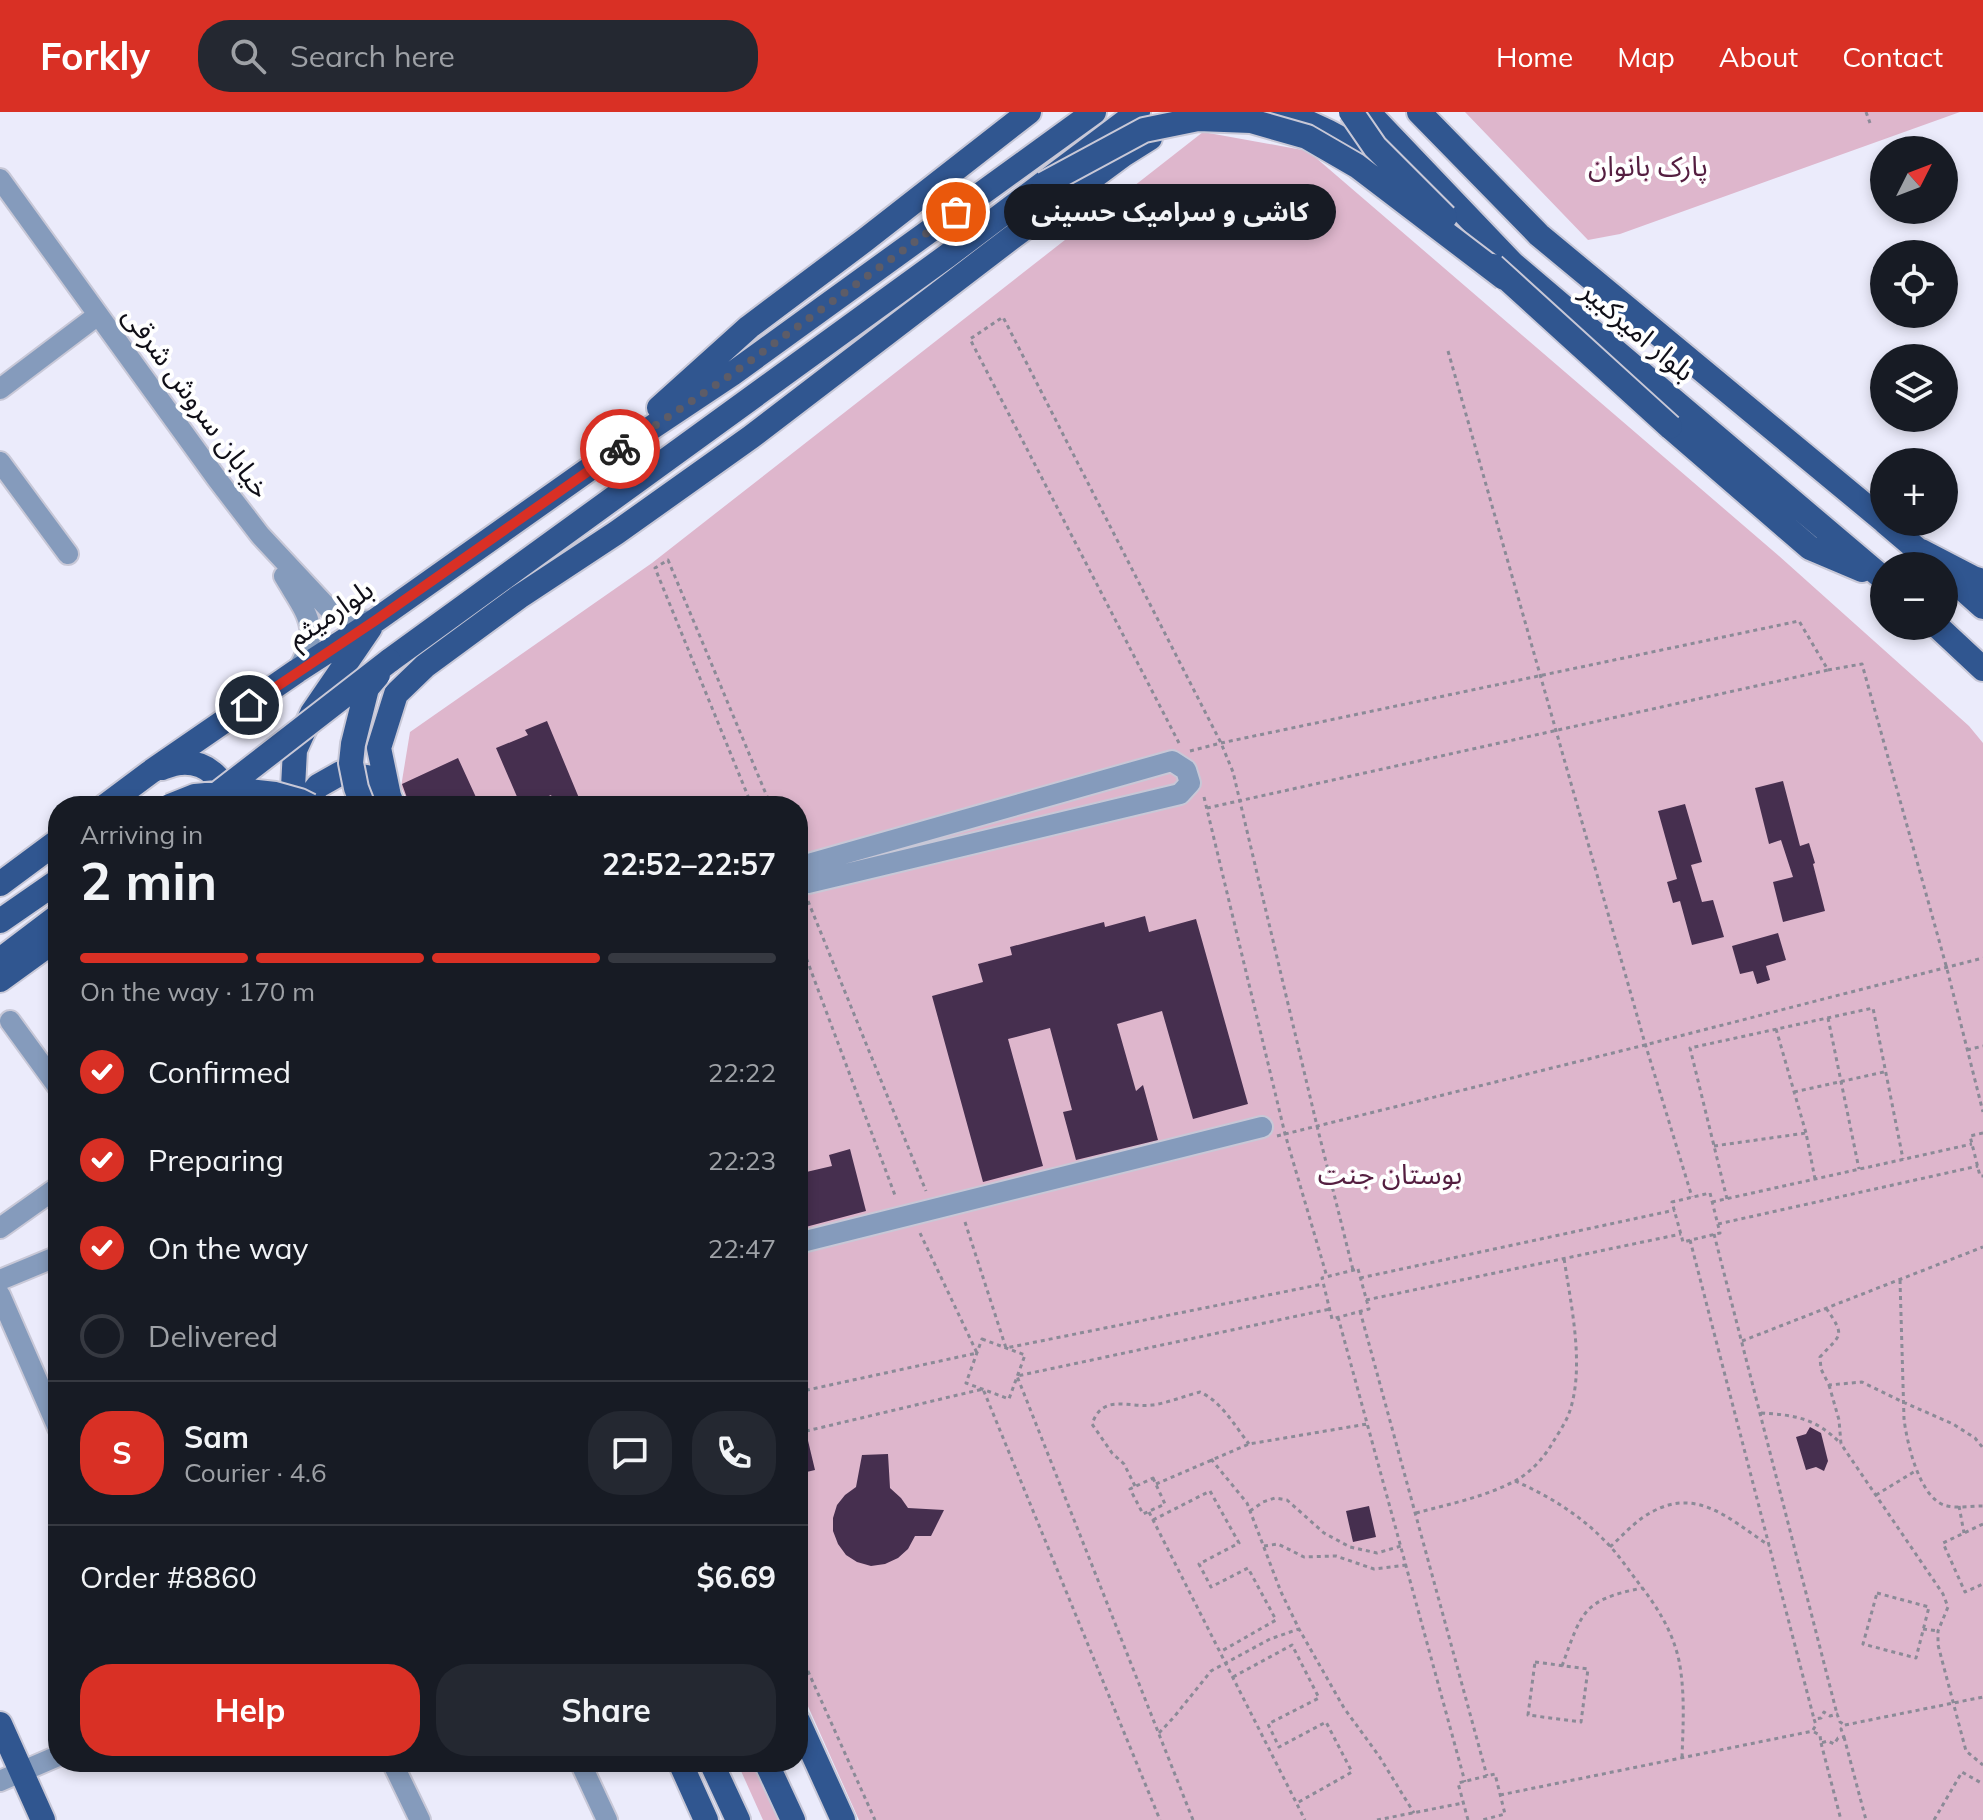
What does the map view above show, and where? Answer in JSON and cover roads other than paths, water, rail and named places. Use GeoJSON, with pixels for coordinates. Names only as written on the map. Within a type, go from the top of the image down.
{"type":"FeatureCollection","features":[{"type":"Feature","properties":{"kind":"main road"},"geometry":{"type":"LineString","coordinates":[[588,470],[749,327],[1029,112]]}},
{"type":"Feature","properties":{"kind":"main road"},"geometry":{"type":"LineString","coordinates":[[588,470],[732,374],[1094,112]]}},
{"type":"Feature","properties":{"kind":"main road"},"geometry":{"type":"LineString","coordinates":[[215,796],[389,661],[718,423],[1138,112]]}},
{"type":"Feature","properties":{"kind":"main road"},"geometry":{"type":"LineString","coordinates":[[390,796],[379,748],[396,694],[425,666],[519,597],[751,437],[1123,155],[1194,112]]}},
{"type":"Feature","properties":{"kind":"main road"},"geometry":{"type":"LineString","coordinates":[[1279,112],[1329,132],[1365,152],[1500,252]]}},
{"type":"Feature","properties":{"kind":"main road"},"geometry":{"type":"LineString","coordinates":[[1351,112],[1375,147],[1504,278],[1670,427],[1810,548],[1870,573]]}},
{"type":"Feature","properties":{"kind":"main road","name":"بلوار امیرکبیر"},"geometry":{"type":"LineString","coordinates":[[1368,112],[1500,252],[1870,568]]}},
{"type":"Feature","properties":{"kind":"main road","name":"بلوار امیرکبیر"},"geometry":{"type":"LineString","coordinates":[[1419,112],[1539,235],[1870,509]]}},
{"type":"Feature","properties":{"kind":"main road"},"geometry":{"type":"LineString","coordinates":[[1044,184],[1144,130],[1198,119],[1251,121],[1307,137],[1357,166],[1504,278]]}},
{"type":"Feature","properties":{"kind":"main road","name":"بلوارمیثم"},"geometry":{"type":"LineString","coordinates":[[118,796],[588,470]]}},
{"type":"Feature","properties":{"kind":"main road","name":"بلوار امیرکبیر"},"geometry":{"type":"LineString","coordinates":[[1902,536],[1921,552]]}},
{"type":"Feature","properties":{"kind":"main road","name":"بلوار امیرکبیر"},"geometry":{"type":"LineString","coordinates":[[1958,572],[1983,581]]}},
{"type":"Feature","properties":{"kind":"main road"},"geometry":{"type":"LineString","coordinates":[[1958,585],[1983,607]]}},
{"type":"Feature","properties":{"kind":"main road"},"geometry":{"type":"LineString","coordinates":[[293,796],[295,750],[312,713],[376,620]]}},
{"type":"Feature","properties":{"kind":"main road"},"geometry":{"type":"LineString","coordinates":[[1952,640],[1983,669]]}},
{"type":"Feature","properties":{"kind":"main road"},"geometry":{"type":"LineString","coordinates":[[359,796],[351,763],[353,744],[367,688],[389,661]]}},
{"type":"Feature","properties":{"kind":"main road"},"geometry":{"type":"LineString","coordinates":[[152,771],[181,763],[203,765],[214,773],[228,796]]}},
{"type":"Feature","properties":{"kind":"main road"},"geometry":{"type":"LineString","coordinates":[[310,796],[318,786],[341,773],[367,777],[386,796]]}},
{"type":"Feature","properties":{"kind":"main road"},"geometry":{"type":"LineString","coordinates":[[195,796],[250,791],[282,796]]}},
{"type":"Feature","properties":{"kind":"main road"},"geometry":{"type":"LineString","coordinates":[[0,884],[48,848]]}},
{"type":"Feature","properties":{"kind":"main road"},"geometry":{"type":"LineString","coordinates":[[0,921],[48,888]]}},
{"type":"Feature","properties":{"kind":"main road"},"geometry":{"type":"LineString","coordinates":[[0,960],[48,924]]}},
{"type":"Feature","properties":{"kind":"main road"},"geometry":{"type":"LineString","coordinates":[[0,980],[48,945]]}},
{"type":"Feature","properties":{"kind":"main road"},"geometry":{"type":"LineString","coordinates":[[0,1724],[10,1776],[43,1820]]}},
{"type":"Feature","properties":{"kind":"main road"},"geometry":{"type":"LineString","coordinates":[[808,1743],[843,1820]]}},
{"type":"Feature","properties":{"kind":"main road"},"geometry":{"type":"LineString","coordinates":[[684,1772],[706,1820]]}},
{"type":"Feature","properties":{"kind":"main road"},"geometry":{"type":"LineString","coordinates":[[716,1772],[738,1820]]}},
{"type":"Feature","properties":{"kind":"main road"},"geometry":{"type":"LineString","coordinates":[[771,1772],[793,1820]]}},
{"type":"Feature","properties":{"kind":"street","name":"خیابان سروش شرقی"},"geometry":{"type":"LineString","coordinates":[[0,179],[260,535],[328,608],[346,618],[376,620]]}},
{"type":"Feature","properties":{"kind":"street"},"geometry":{"type":"LineString","coordinates":[[0,389],[98,315]]}},
{"type":"Feature","properties":{"kind":"street"},"geometry":{"type":"LineString","coordinates":[[0,462],[68,554]]}},
{"type":"Feature","properties":{"kind":"street"},"geometry":{"type":"LineString","coordinates":[[260,535],[310,622],[312,639],[297,671]]}},
{"type":"Feature","properties":{"kind":"street"},"geometry":{"type":"LineString","coordinates":[[808,878],[1172,761],[1186,770],[1190,783],[1180,794],[808,879]]}},
{"type":"Feature","properties":{"kind":"street"},"geometry":{"type":"LineString","coordinates":[[10,1021],[48,1073]]}},
{"type":"Feature","properties":{"kind":"street"},"geometry":{"type":"LineString","coordinates":[[808,1241],[1266,1132]]}},
{"type":"Feature","properties":{"kind":"street"},"geometry":{"type":"LineString","coordinates":[[0,1228],[48,1194]]}},
{"type":"Feature","properties":{"kind":"street"},"geometry":{"type":"LineString","coordinates":[[0,1280],[48,1260]]}},
{"type":"Feature","properties":{"kind":"street"},"geometry":{"type":"LineString","coordinates":[[0,1295],[48,1405]]}},
{"type":"Feature","properties":{"kind":"street"},"geometry":{"type":"LineString","coordinates":[[10,1776],[48,1760]]}},
{"type":"Feature","properties":{"kind":"street"},"geometry":{"type":"LineString","coordinates":[[397,1772],[420,1820]]}},
{"type":"Feature","properties":{"kind":"street"},"geometry":{"type":"LineString","coordinates":[[585,1772],[607,1820]]}},
{"type":"Feature","properties":{"kind":"place","name":"کاشی و سرامیک حسینی"},"geometry":{"type":"Point","coordinates":[956,212]}},
{"type":"Feature","properties":{"kind":"park label","name":"پارک بانوان"},"geometry":{"type":"Point","coordinates":[1648,166]}},
{"type":"Feature","properties":{"kind":"park label","name":"بوستان جنت"},"geometry":{"type":"Point","coordinates":[1390,1174]}}]}
